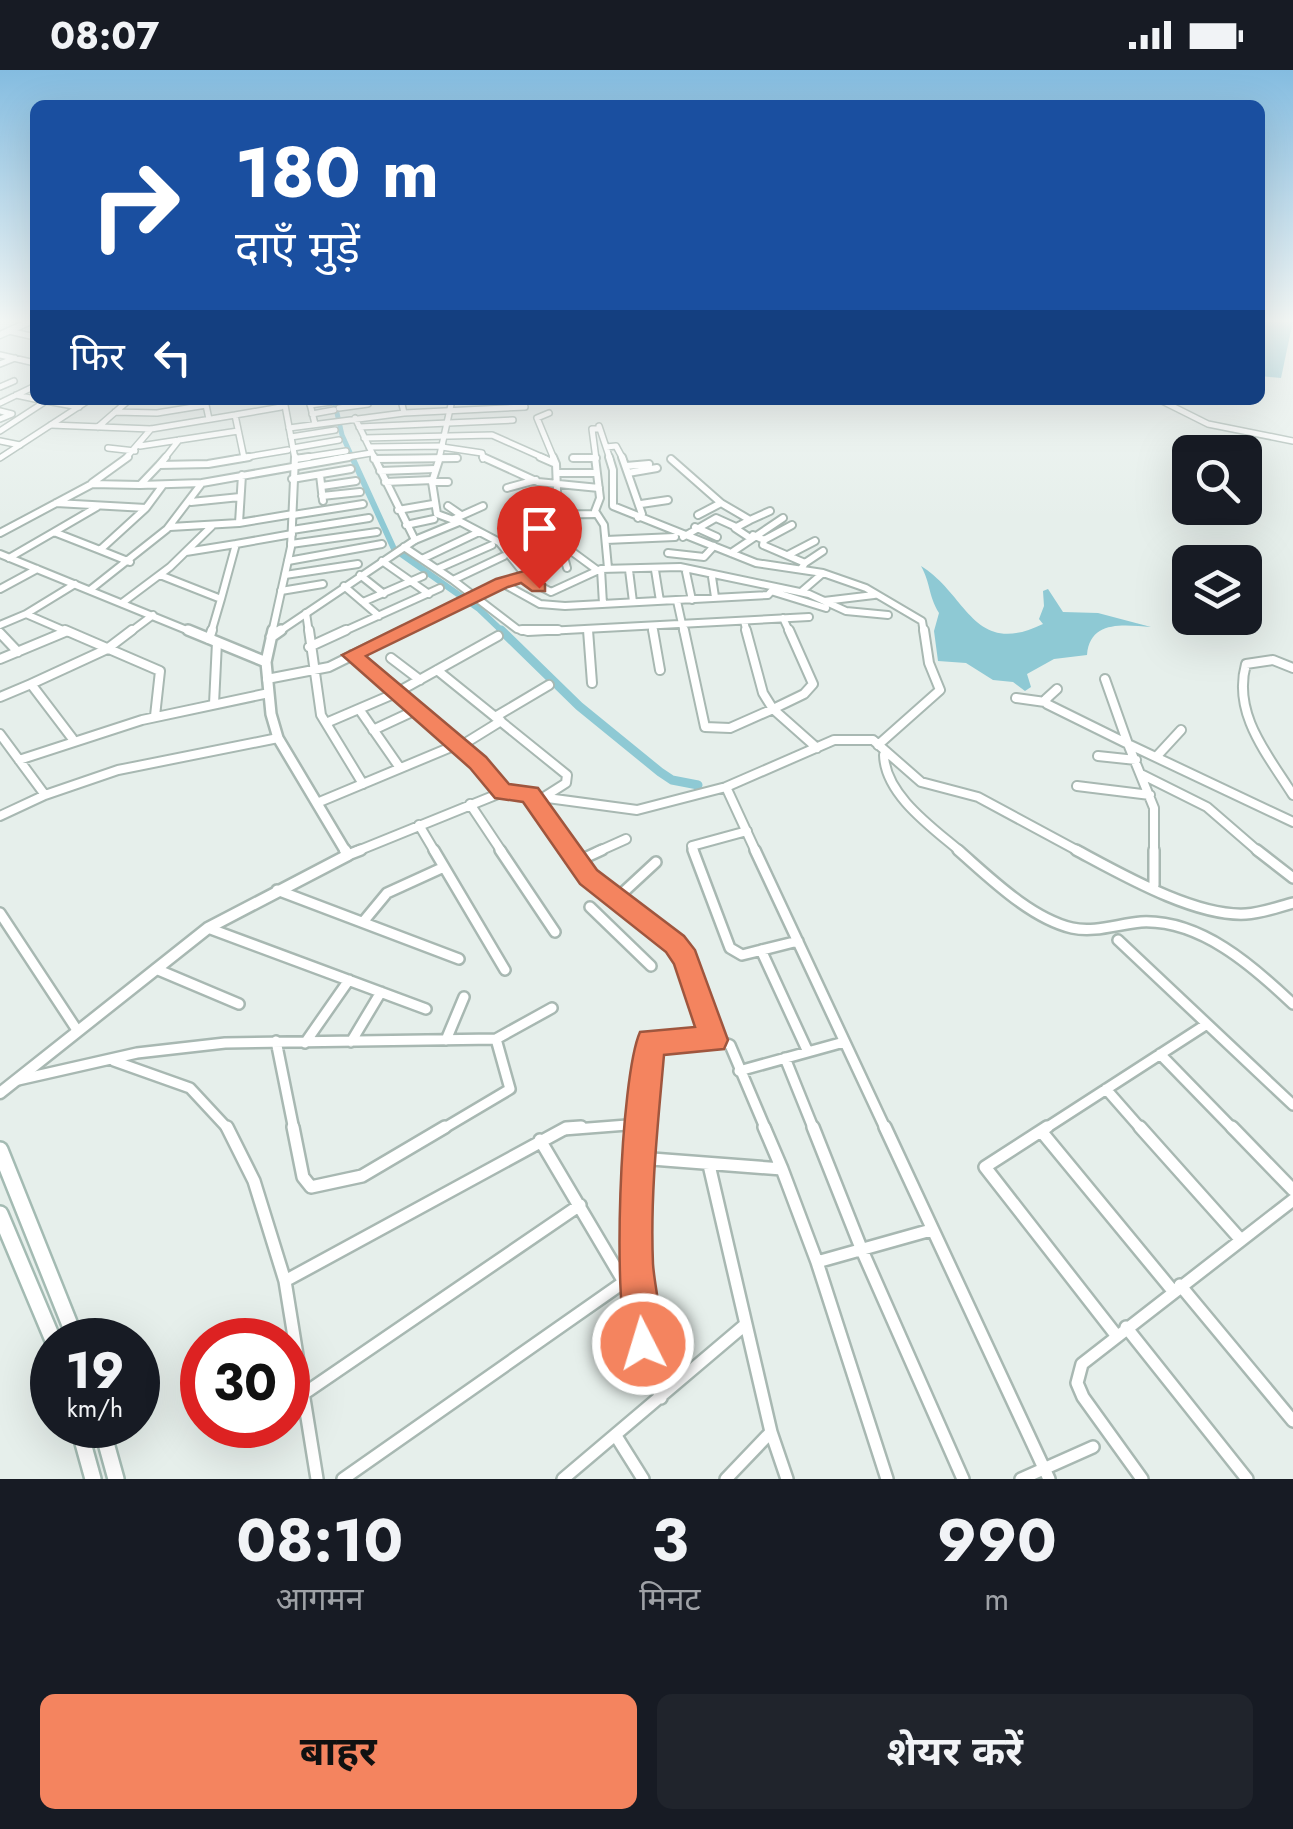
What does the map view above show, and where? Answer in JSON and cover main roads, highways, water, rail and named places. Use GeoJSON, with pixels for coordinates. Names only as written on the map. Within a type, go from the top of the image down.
{"type":"FeatureCollection","features":[{"type":"Feature","properties":{"kind":"main road"},"geometry":{"type":"LineString","coordinates":[[0,1150],[67,1318]]}},
{"type":"Feature","properties":{"kind":"main road"},"geometry":{"type":"LineString","coordinates":[[0,1214],[43,1318]]}},
{"type":"Feature","properties":{"kind":"main road"},"geometry":{"type":"LineString","coordinates":[[84,1448],[93,1479]]}},
{"type":"Feature","properties":{"kind":"main road"},"geometry":{"type":"LineString","coordinates":[[107,1448],[116,1479]]}},
{"type":"Feature","properties":{"kind":"water"},"geometry":{"type":"Polygon","coordinates":[[[921,566],[937,578],[973,619],[1001,633],[1020,632],[1043,624],[1039,619],[1044,606],[1043,591],[1048,589],[1063,612],[1098,613],[1151,627],[1101,630],[1089,644],[1087,655],[1054,659],[1027,674],[1031,687],[1025,691],[1013,682],[993,680],[966,663],[938,661],[934,631],[939,613],[921,566]]]}},
{"type":"Feature","properties":{"kind":"waterway"},"geometry":{"type":"LineString","coordinates":[[335,405],[353,459]]}},
{"type":"Feature","properties":{"kind":"waterway"},"geometry":{"type":"LineString","coordinates":[[352,457],[394,549],[479,609],[504,633]]}},
{"type":"Feature","properties":{"kind":"waterway"},"geometry":{"type":"LineString","coordinates":[[501,630],[579,706],[660,772],[672,780],[698,785]]}}]}
